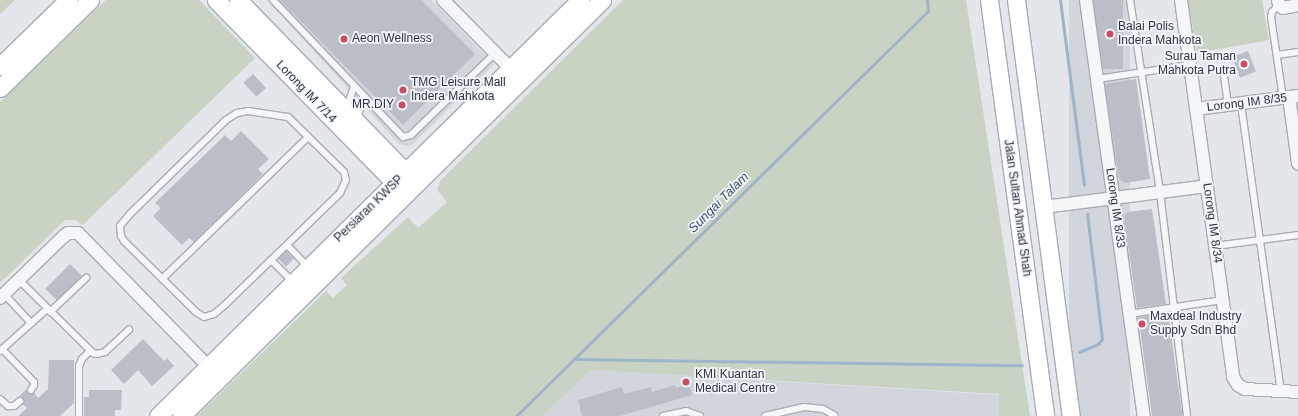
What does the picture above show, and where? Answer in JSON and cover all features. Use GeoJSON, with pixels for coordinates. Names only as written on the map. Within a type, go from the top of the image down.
{"type":"FeatureCollection","features":[{"type":"Feature","properties":{"kind":"street"},"geometry":{"type":"LineString","coordinates":[[0,66],[68,0]]}},
{"type":"Feature","properties":{"kind":"street"},"geometry":{"type":"LineString","coordinates":[[0,88],[90,0]]}},
{"type":"Feature","properties":{"kind":"street","name":"Lorong IM 7/14"},"geometry":{"type":"LineString","coordinates":[[216,0],[406,183]]}},
{"type":"Feature","properties":{"kind":"street","name":"Lorong IM 7/14"},"geometry":{"type":"LineString","coordinates":[[238,0],[352,117],[406,183]]}},
{"type":"Feature","properties":{"kind":"street"},"geometry":{"type":"LineString","coordinates":[[443,0],[495,53],[507,80]]}},
{"type":"Feature","properties":{"kind":"street","name":"Persiaran KWSP"},"geometry":{"type":"LineString","coordinates":[[158,416],[220,362],[406,183],[507,80],[580,0]]}},
{"type":"Feature","properties":{"kind":"street","name":"Persiaran KWSP"},"geometry":{"type":"LineString","coordinates":[[507,80],[602,0]]}},
{"type":"Feature","properties":{"kind":"street","name":"Jalan Sultan Ahmad Shah"},"geometry":{"type":"LineString","coordinates":[[989,0],[1046,416]]}},
{"type":"Feature","properties":{"kind":"street"},"geometry":{"type":"LineString","coordinates":[[1016,0],[1071,416]]}},
{"type":"Feature","properties":{"kind":"street","name":"Lorong IM 8/33"},"geometry":{"type":"LineString","coordinates":[[1086,0],[1144,416]]}},
{"type":"Feature","properties":{"kind":"street","name":"Lorong IM 8/34"},"geometry":{"type":"LineString","coordinates":[[1181,0],[1233,377],[1238,385],[1245,389],[1298,392]]}},
{"type":"Feature","properties":{"kind":"street"},"geometry":{"type":"LineString","coordinates":[[1278,2],[1283,8],[1298,5]]}},
{"type":"Feature","properties":{"kind":"street"},"geometry":{"type":"LineString","coordinates":[[1290,97],[1298,163]]}},
{"type":"Feature","properties":{"kind":"street","name":"Lorong IM 8/35"},"geometry":{"type":"LineString","coordinates":[[1196,109],[1290,97]]}},
{"type":"Feature","properties":{"kind":"street","name":"Persiaran KWSP"},"geometry":{"type":"LineString","coordinates":[[181,416],[220,362],[294,282],[309,267],[406,183]]}},
{"type":"Feature","properties":{"kind":"street"},"geometry":{"type":"LineString","coordinates":[[1044,207],[1207,186]]}},
{"type":"Feature","properties":{"kind":"street"},"geometry":{"type":"LineString","coordinates":[[2,296],[63,237],[68,233],[78,233],[220,362]]}},
{"type":"Feature","properties":{"kind":"lane"},"geometry":{"type":"LineString","coordinates":[[273,0],[363,97],[401,136],[406,138],[411,135],[495,53]]}},
{"type":"Feature","properties":{"kind":"lane"},"geometry":{"type":"LineString","coordinates":[[1130,0],[1160,192],[1187,416]]}},
{"type":"Feature","properties":{"kind":"lane"},"geometry":{"type":"LineString","coordinates":[[1278,2],[1272,12],[1271,17],[1277,55],[1290,97]]}},
{"type":"Feature","properties":{"kind":"lane"},"geometry":{"type":"LineString","coordinates":[[1277,55],[1298,52]]}},
{"type":"Feature","properties":{"kind":"lane"},"geometry":{"type":"LineString","coordinates":[[1097,79],[1190,65]]}},
{"type":"Feature","properties":{"kind":"lane"},"geometry":{"type":"LineString","coordinates":[[1223,69],[1234,104],[1260,240],[1281,391]]}},
{"type":"Feature","properties":{"kind":"lane"},"geometry":{"type":"LineString","coordinates":[[352,117],[354,86]]}},
{"type":"Feature","properties":{"kind":"lane"},"geometry":{"type":"LineString","coordinates":[[352,117],[363,97]]}},
{"type":"Feature","properties":{"kind":"lane"},"geometry":{"type":"LineString","coordinates":[[248,111],[288,117],[308,137],[344,172],[346,180],[340,193],[219,311],[210,316],[204,317],[196,312],[124,241],[121,236],[120,226],[130,214],[226,120],[237,113],[248,111]]}},
{"type":"Feature","properties":{"kind":"lane"},"geometry":{"type":"LineString","coordinates":[[162,279],[308,137]]}},
{"type":"Feature","properties":{"kind":"lane"},"geometry":{"type":"LineString","coordinates":[[1215,246],[1298,235]]}},
{"type":"Feature","properties":{"kind":"lane"},"geometry":{"type":"LineString","coordinates":[[287,245],[309,267]]}},
{"type":"Feature","properties":{"kind":"lane"},"geometry":{"type":"LineString","coordinates":[[271,260],[294,282]]}},
{"type":"Feature","properties":{"kind":"lane"},"geometry":{"type":"LineString","coordinates":[[31,390],[34,382],[1,350],[31,323],[86,278]]}},
{"type":"Feature","properties":{"kind":"lane"},"geometry":{"type":"LineString","coordinates":[[19,280],[90,350],[98,354],[105,352],[129,330]]}},
{"type":"Feature","properties":{"kind":"lane"},"geometry":{"type":"LineString","coordinates":[[2,296],[31,323]]}},
{"type":"Feature","properties":{"kind":"lane"},"geometry":{"type":"LineString","coordinates":[[1130,314],[1223,300]]}},
{"type":"Feature","properties":{"kind":"lane"},"geometry":{"type":"LineString","coordinates":[[80,416],[79,366],[82,359],[90,350]]}},
{"type":"Feature","properties":{"kind":"lane"},"geometry":{"type":"LineString","coordinates":[[0,399],[8,406],[14,406],[20,401]]}},
{"type":"Feature","properties":{"kind":"lane"},"geometry":{"type":"LineString","coordinates":[[764,416],[804,408],[823,409],[834,415]]}},
{"type":"Feature","properties":{"kind":"lane"},"geometry":{"type":"LineString","coordinates":[[663,416],[686,411],[700,416]]}},
{"type":"Feature","properties":{"kind":"shaded area","name":"TMG Leisure Mall Indera Mahkota"},"geometry":{"type":"Polygon","coordinates":[[[267,0],[431,0],[494,64],[413,144],[408,146],[399,144],[267,0]]]}},
{"type":"Feature","properties":{"kind":"shaded area"},"geometry":{"type":"Polygon","coordinates":[[[1069,0],[1130,0],[1130,416],[1069,416],[1069,0]]]}},
{"type":"Feature","properties":{"kind":"shaded area","name":"KMI Kuantan Medical Centre"},"geometry":{"type":"Polygon","coordinates":[[[590,370],[1000,395],[999,416],[543,416],[590,370]]]}},
{"type":"Feature","properties":{"kind":"green space"},"geometry":{"type":"Polygon","coordinates":[[[0,0],[15,0],[0,14],[0,0]]]}},
{"type":"Feature","properties":{"kind":"green space"},"geometry":{"type":"Polygon","coordinates":[[[106,0],[199,0],[255,58],[88,220],[82,225],[76,220],[65,220],[0,283],[0,102],[106,0]]]}},
{"type":"Feature","properties":{"kind":"green space"},"geometry":{"type":"Polygon","coordinates":[[[623,0],[966,0],[1030,416],[999,416],[999,394],[590,370],[543,416],[197,416],[326,291],[333,298],[347,285],[341,278],[408,217],[418,228],[447,202],[437,190],[440,181],[623,0]]]}},
{"type":"Feature","properties":{"kind":"green space"},"geometry":{"type":"Polygon","coordinates":[[[1188,0],[1262,0],[1269,40],[1197,53],[1188,0]]]}},
{"type":"Feature","properties":{"kind":"building","name":"TMG Leisure Mall Indera Mahkota"},"geometry":{"type":"Polygon","coordinates":[[[280,0],[421,0],[475,54],[403,125],[280,0]]]}},
{"type":"Feature","properties":{"kind":"building"},"geometry":{"type":"Polygon","coordinates":[[[1094,0],[1123,0],[1123,69],[1094,69],[1094,0]]]}},
{"type":"Feature","properties":{"kind":"building","name":"Surau Taman Mahkota Putra"},"geometry":{"type":"Polygon","coordinates":[[[1248,51],[1256,72],[1240,78],[1232,57],[1248,51]]]}},
{"type":"Feature","properties":{"kind":"building"},"geometry":{"type":"Polygon","coordinates":[[[253,74],[266,88],[256,97],[243,83],[253,74]]]}},
{"type":"Feature","properties":{"kind":"building"},"geometry":{"type":"Polygon","coordinates":[[[1136,79],[1150,179],[1125,183],[1119,179],[1105,84],[1136,79]]]}},
{"type":"Feature","properties":{"kind":"building"},"geometry":{"type":"Polygon","coordinates":[[[241,131],[269,159],[258,169],[263,174],[194,242],[189,238],[182,245],[153,216],[161,208],[155,203],[225,135],[231,141],[241,131]]]}},
{"type":"Feature","properties":{"kind":"building"},"geometry":{"type":"Polygon","coordinates":[[[1152,209],[1166,304],[1137,308],[1124,216],[1128,212],[1152,209]]]}},
{"type":"Feature","properties":{"kind":"building"},"geometry":{"type":"Polygon","coordinates":[[[286,251],[294,259],[286,267],[278,259],[286,251]]]}},
{"type":"Feature","properties":{"kind":"building"},"geometry":{"type":"Polygon","coordinates":[[[70,264],[82,276],[57,301],[45,289],[70,264]]]}},
{"type":"Feature","properties":{"kind":"building"},"geometry":{"type":"Polygon","coordinates":[[[1168,313],[1182,416],[1152,416],[1138,317],[1168,313]]]}},
{"type":"Feature","properties":{"kind":"building"},"geometry":{"type":"Polygon","coordinates":[[[143,339],[164,361],[167,358],[174,366],[152,386],[138,370],[124,384],[111,370],[143,339]]]}},
{"type":"Feature","properties":{"kind":"building"},"geometry":{"type":"Polygon","coordinates":[[[49,360],[74,360],[74,403],[60,416],[18,416],[27,408],[23,404],[23,398],[18,397],[27,389],[28,394],[34,393],[38,398],[48,389],[49,360]]]}},
{"type":"Feature","properties":{"kind":"building"},"geometry":{"type":"Polygon","coordinates":[[[689,384],[692,395],[620,416],[582,416],[578,400],[622,387],[624,394],[651,387],[652,392],[675,385],[676,388],[689,384]]]}},
{"type":"Feature","properties":{"kind":"building"},"geometry":{"type":"Polygon","coordinates":[[[89,390],[122,390],[121,410],[115,410],[115,416],[84,416],[84,397],[89,397],[89,390]]]}},
{"type":"Feature","properties":{"kind":"waterway","name":"Sungai Talam"},"geometry":{"type":"LineString","coordinates":[[516,416],[928,11],[927,0]]}},
{"type":"Feature","properties":{"kind":"waterway"},"geometry":{"type":"LineString","coordinates":[[1060,0],[1084,184]]}},
{"type":"Feature","properties":{"kind":"waterway"},"geometry":{"type":"LineString","coordinates":[[1079,352],[1098,344],[1102,339],[1087,214]]}},
{"type":"Feature","properties":{"kind":"waterway"},"geometry":{"type":"LineString","coordinates":[[574,359],[1022,365]]}},
{"type":"Feature","properties":{"kind":"place","name":"Balai Polis Indera Mahkota"},"geometry":{"type":"Point","coordinates":[1110,34]}},
{"type":"Feature","properties":{"kind":"place","name":"Aeon Wellness"},"geometry":{"type":"Point","coordinates":[344,39]}},
{"type":"Feature","properties":{"kind":"place","name":"Surau Taman Mahkota Putra"},"geometry":{"type":"Point","coordinates":[1244,64]}},
{"type":"Feature","properties":{"kind":"place","name":"TMG Leisure Mall Indera Mahkota"},"geometry":{"type":"Point","coordinates":[403,90]}},
{"type":"Feature","properties":{"kind":"place","name":"MR.DIY"},"geometry":{"type":"Point","coordinates":[402,105]}},
{"type":"Feature","properties":{"kind":"place","name":"Maxdeal Industry Supply Sdn Bhd"},"geometry":{"type":"Point","coordinates":[1142,324]}},
{"type":"Feature","properties":{"kind":"place","name":"KMI Kuantan Medical Centre"},"geometry":{"type":"Point","coordinates":[686,382]}}]}
